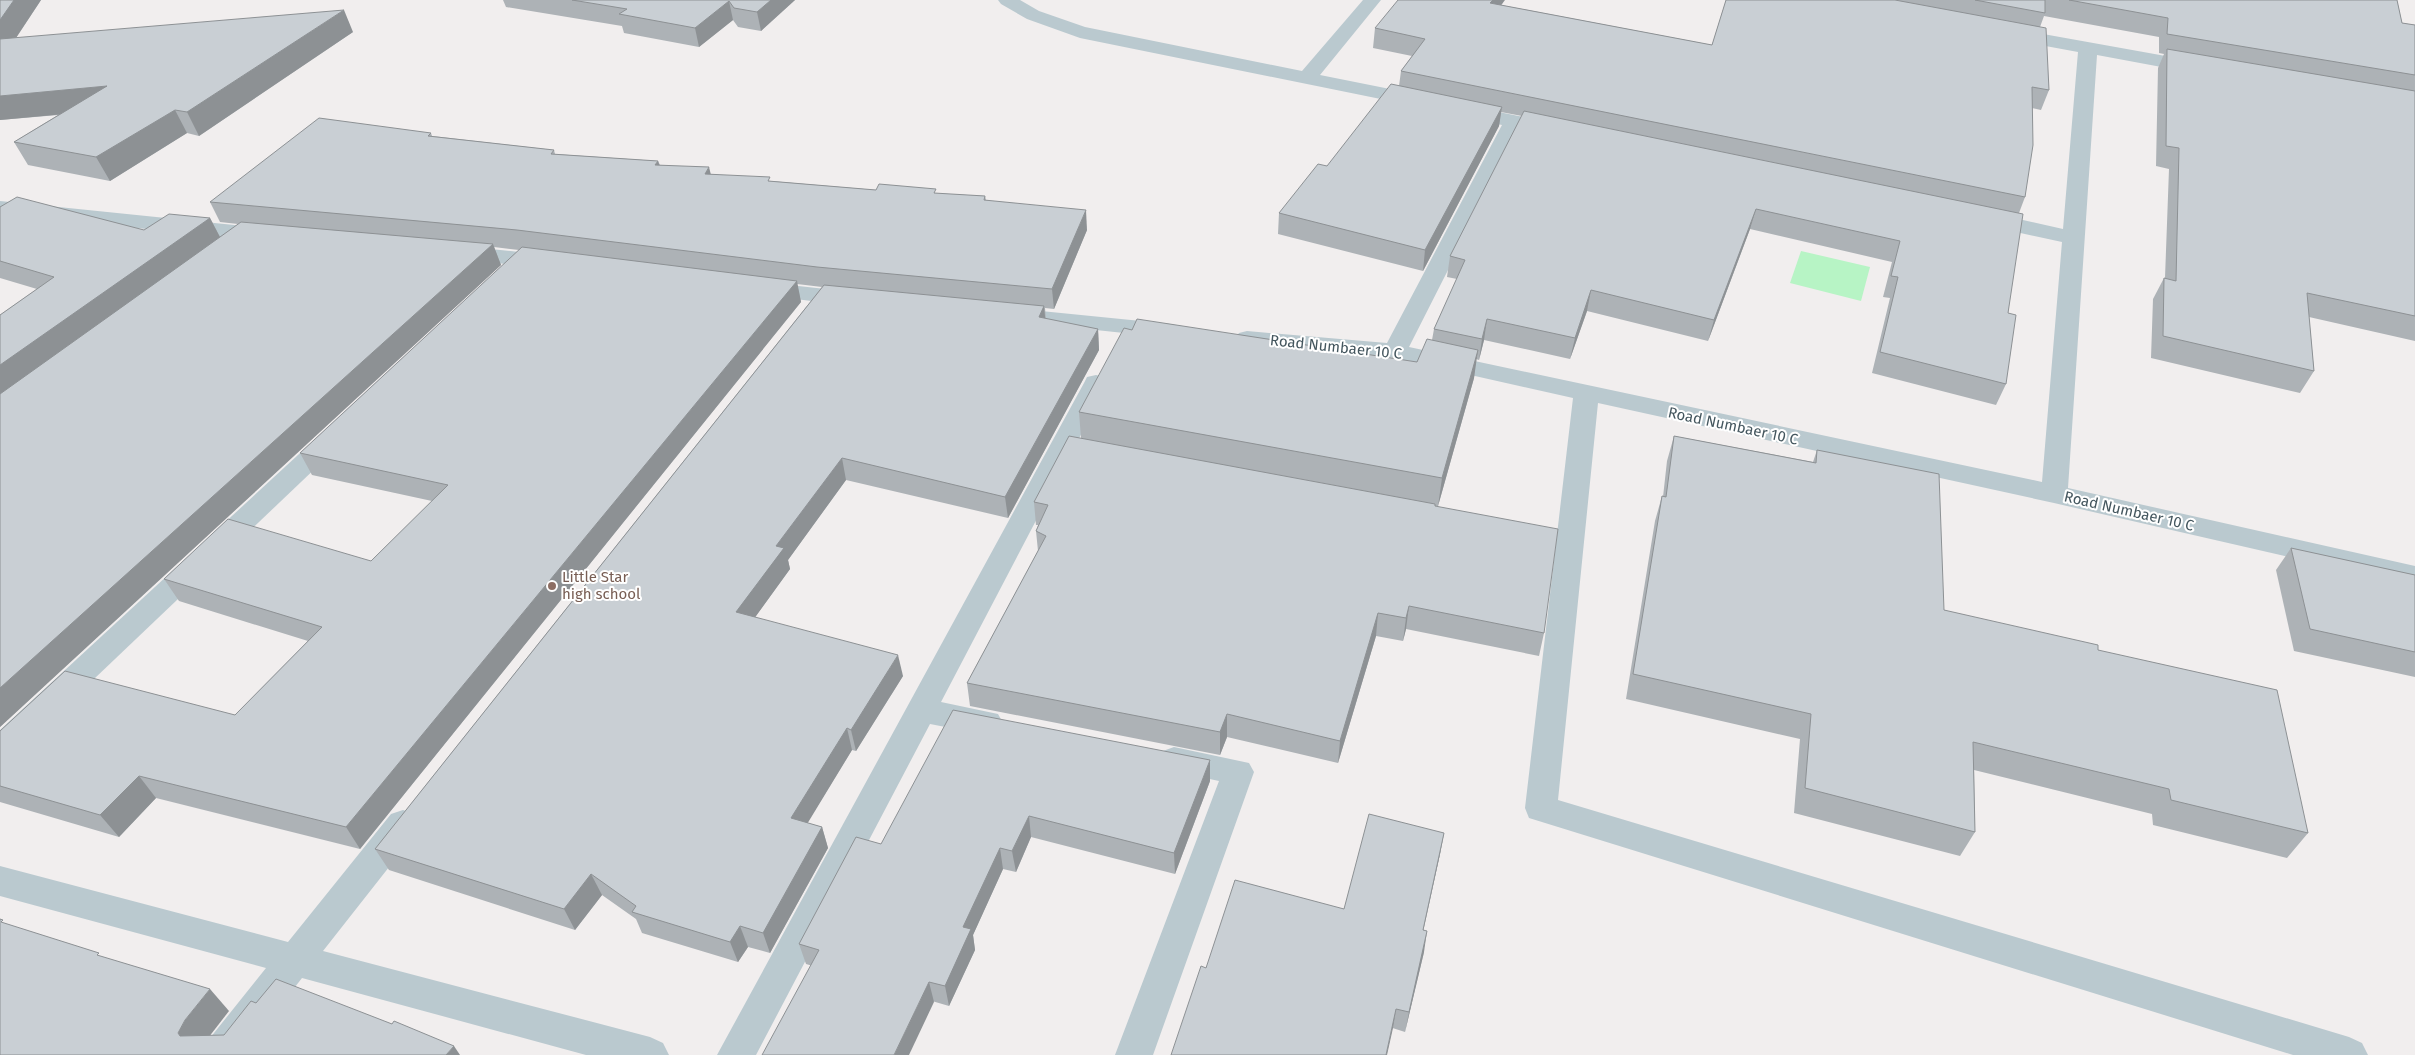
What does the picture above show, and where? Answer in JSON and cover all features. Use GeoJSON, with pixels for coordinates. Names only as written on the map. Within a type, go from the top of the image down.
{"type":"FeatureCollection","features":[{"type":"Feature","properties":{"kind":"street"},"geometry":{"type":"LineString","coordinates":[[1007,0],[1033,15],[1080,32],[1573,133]]}},
{"type":"Feature","properties":{"kind":"street"},"geometry":{"type":"LineString","coordinates":[[1307,78],[1372,0]]}},
{"type":"Feature","properties":{"kind":"street"},"geometry":{"type":"LineString","coordinates":[[1990,31],[2213,70]]}},
{"type":"Feature","properties":{"kind":"street"},"geometry":{"type":"LineString","coordinates":[[2054,494],[2072,237],[2088,49]]}},
{"type":"Feature","properties":{"kind":"street"},"geometry":{"type":"LineString","coordinates":[[1395,351],[1514,121]]}},
{"type":"Feature","properties":{"kind":"street"},"geometry":{"type":"LineString","coordinates":[[0,207],[286,237]]}},
{"type":"Feature","properties":{"kind":"street"},"geometry":{"type":"LineString","coordinates":[[1965,214],[2072,237]]}},
{"type":"Feature","properties":{"kind":"street"},"geometry":{"type":"LineString","coordinates":[[222,251],[246,234]]}},
{"type":"Feature","properties":{"kind":"street"},"geometry":{"type":"LineString","coordinates":[[435,251],[574,265]]}},
{"type":"Feature","properties":{"kind":"street"},"geometry":{"type":"LineString","coordinates":[[502,280],[524,259]]}},
{"type":"Feature","properties":{"kind":"street"},"geometry":{"type":"LineString","coordinates":[[742,286],[880,302]]}},
{"type":"Feature","properties":{"kind":"street"},"geometry":{"type":"LineString","coordinates":[[802,319],[821,296]]}},
{"type":"Feature","properties":{"kind":"street"},"geometry":{"type":"LineString","coordinates":[[988,313],[1116,347],[1196,333]]}},
{"type":"Feature","properties":{"kind":"street","name":"Road Numbaer 10 C"},"geometry":{"type":"LineString","coordinates":[[1226,336],[1395,351],[1586,394],[2054,494],[2415,576]]}},
{"type":"Feature","properties":{"kind":"street"},"geometry":{"type":"LineString","coordinates":[[736,1055],[921,710],[1077,449],[1116,347]]}},
{"type":"Feature","properties":{"kind":"street"},"geometry":{"type":"LineString","coordinates":[[1586,394],[1541,808],[2349,1055]]}},
{"type":"Feature","properties":{"kind":"street"},"geometry":{"type":"LineString","coordinates":[[0,749],[349,422]]}},
{"type":"Feature","properties":{"kind":"street"},"geometry":{"type":"LineString","coordinates":[[921,710],[1017,728]]}},
{"type":"Feature","properties":{"kind":"street"},"geometry":{"type":"LineString","coordinates":[[1134,1055],[1238,772],[1151,755]]}},
{"type":"Feature","properties":{"kind":"street"},"geometry":{"type":"LineString","coordinates":[[219,1055],[419,805]]}},
{"type":"Feature","properties":{"kind":"street"},"geometry":{"type":"LineString","coordinates":[[0,881],[650,1055]]}},
{"type":"Feature","properties":{"kind":"green space"},"geometry":{"type":"Polygon","coordinates":[[[1801,251],[1870,267],[1861,301],[1790,283],[1801,251]]]}},
{"type":"Feature","properties":{"kind":"building"},"geometry":{"type":"Polygon","coordinates":[[[0,0],[14,0],[0,20],[0,0]]]}},
{"type":"Feature","properties":{"kind":"building"},"geometry":{"type":"Polygon","coordinates":[[[572,0],[771,0],[757,12],[734,8],[729,1],[695,28],[619,14],[627,9],[572,0]]]}},
{"type":"Feature","properties":{"kind":"building"},"geometry":{"type":"Polygon","coordinates":[[[1398,0],[1493,0],[1490,3],[1712,45],[1726,0],[1895,0],[2046,28],[2049,90],[2032,87],[2033,145],[2025,197],[1401,71],[1425,39],[1375,28],[1398,0]]]}},
{"type":"Feature","properties":{"kind":"building"},"geometry":{"type":"Polygon","coordinates":[[[1975,0],[2045,0],[2045,13],[1975,0]]]}},
{"type":"Feature","properties":{"kind":"building"},"geometry":{"type":"Polygon","coordinates":[[[2069,0],[2397,0],[2402,23],[2415,25],[2415,75],[2167,34],[2168,18],[2069,0]]]}},
{"type":"Feature","properties":{"kind":"building"},"geometry":{"type":"Polygon","coordinates":[[[344,10],[187,112],[175,110],[96,157],[14,142],[107,86],[0,96],[0,39],[344,10]]]}},
{"type":"Feature","properties":{"kind":"building"},"geometry":{"type":"Polygon","coordinates":[[[2167,49],[2415,91],[2415,316],[2307,293],[2314,371],[2163,336],[2164,278],[2176,281],[2179,148],[2166,146],[2167,49]]]}},
{"type":"Feature","properties":{"kind":"building"},"geometry":{"type":"Polygon","coordinates":[[[1391,84],[1502,107],[1425,250],[1279,213],[1318,164],[1327,166],[1391,84]]]}},
{"type":"Feature","properties":{"kind":"building"},"geometry":{"type":"Polygon","coordinates":[[[1524,111],[2023,214],[2008,313],[2016,315],[2006,384],[1880,352],[1898,277],[1891,276],[1900,241],[1756,209],[1714,320],[1591,290],[1575,338],[1487,319],[1482,339],[1434,329],[1465,260],[1450,256],[1524,111]]]}},
{"type":"Feature","properties":{"kind":"building"},"geometry":{"type":"Polygon","coordinates":[[[319,118],[431,133],[428,136],[554,150],[551,154],[658,161],[655,165],[709,167],[705,174],[770,177],[768,181],[876,190],[879,184],[936,189],[934,193],[985,196],[984,200],[1086,210],[1052,289],[817,267],[517,230],[210,202],[319,118]]]}},
{"type":"Feature","properties":{"kind":"building"},"geometry":{"type":"Polygon","coordinates":[[[17,197],[144,230],[169,214],[210,218],[0,365],[0,315],[54,277],[0,261],[0,207],[17,197]]]}},
{"type":"Feature","properties":{"kind":"building"},"geometry":{"type":"Polygon","coordinates":[[[241,222],[493,244],[0,688],[0,394],[241,222]]]}},
{"type":"Feature","properties":{"kind":"building"},"geometry":{"type":"Polygon","coordinates":[[[522,247],[797,281],[346,827],[139,776],[100,815],[0,786],[0,731],[65,671],[235,715],[322,627],[164,579],[228,519],[371,561],[448,485],[300,453],[522,247]]]}},
{"type":"Feature","properties":{"kind":"building"},"geometry":{"type":"Polygon","coordinates":[[[824,285],[1044,306],[1039,317],[1098,329],[1005,497],[842,458],[776,546],[784,548],[736,612],[898,655],[851,730],[847,728],[791,818],[822,827],[763,933],[740,926],[730,942],[632,912],[636,906],[591,874],[564,909],[375,849],[824,285]]]}},
{"type":"Feature","properties":{"kind":"building"},"geometry":{"type":"Polygon","coordinates":[[[1137,319],[1417,362],[1427,339],[1478,350],[1442,478],[1079,412],[1124,328],[1132,330],[1137,319]]]}},
{"type":"Feature","properties":{"kind":"building"},"geometry":{"type":"Polygon","coordinates":[[[1069,436],[1435,504],[1435,506],[1558,529],[1544,633],[1409,606],[1406,618],[1378,613],[1340,741],[1227,714],[1220,732],[967,683],[1046,536],[1036,531],[1048,505],[1034,502],[1069,436]]]}},
{"type":"Feature","properties":{"kind":"building"},"geometry":{"type":"Polygon","coordinates":[[[1674,436],[1816,463],[1817,450],[1939,474],[1944,610],[2098,645],[2098,650],[2277,690],[2308,833],[2171,800],[2169,789],[1973,742],[1975,832],[1805,788],[1811,714],[1633,674],[1662,496],[1666,497],[1674,436]]]}},
{"type":"Feature","properties":{"kind":"building"},"geometry":{"type":"Polygon","coordinates":[[[2291,548],[2415,575],[2415,652],[2310,629],[2291,548]]]}},
{"type":"Feature","properties":{"kind":"building"},"geometry":{"type":"Polygon","coordinates":[[[953,710],[1210,760],[1174,853],[1029,816],[1012,851],[1000,848],[963,927],[971,929],[945,986],[929,982],[894,1055],[762,1055],[819,950],[799,944],[856,837],[881,844],[953,710]]]}},
{"type":"Feature","properties":{"kind":"building"},"geometry":{"type":"Polygon","coordinates":[[[1369,814],[1444,833],[1423,930],[1427,931],[1409,1012],[1396,1009],[1386,1055],[1171,1055],[1201,966],[1206,968],[1235,880],[1344,909],[1369,814]]]}},
{"type":"Feature","properties":{"kind":"building"},"geometry":{"type":"Polygon","coordinates":[[[0,919],[3,920],[1,922],[99,953],[97,955],[210,989],[185,1020],[178,1033],[180,1036],[224,1035],[251,1001],[256,1003],[276,979],[392,1024],[394,1021],[454,1046],[446,1055],[0,1055],[0,919]]]}},
{"type":"Feature","properties":{"kind":"place","name":"Little Star high school"},"geometry":{"type":"Point","coordinates":[552,586]}}]}
